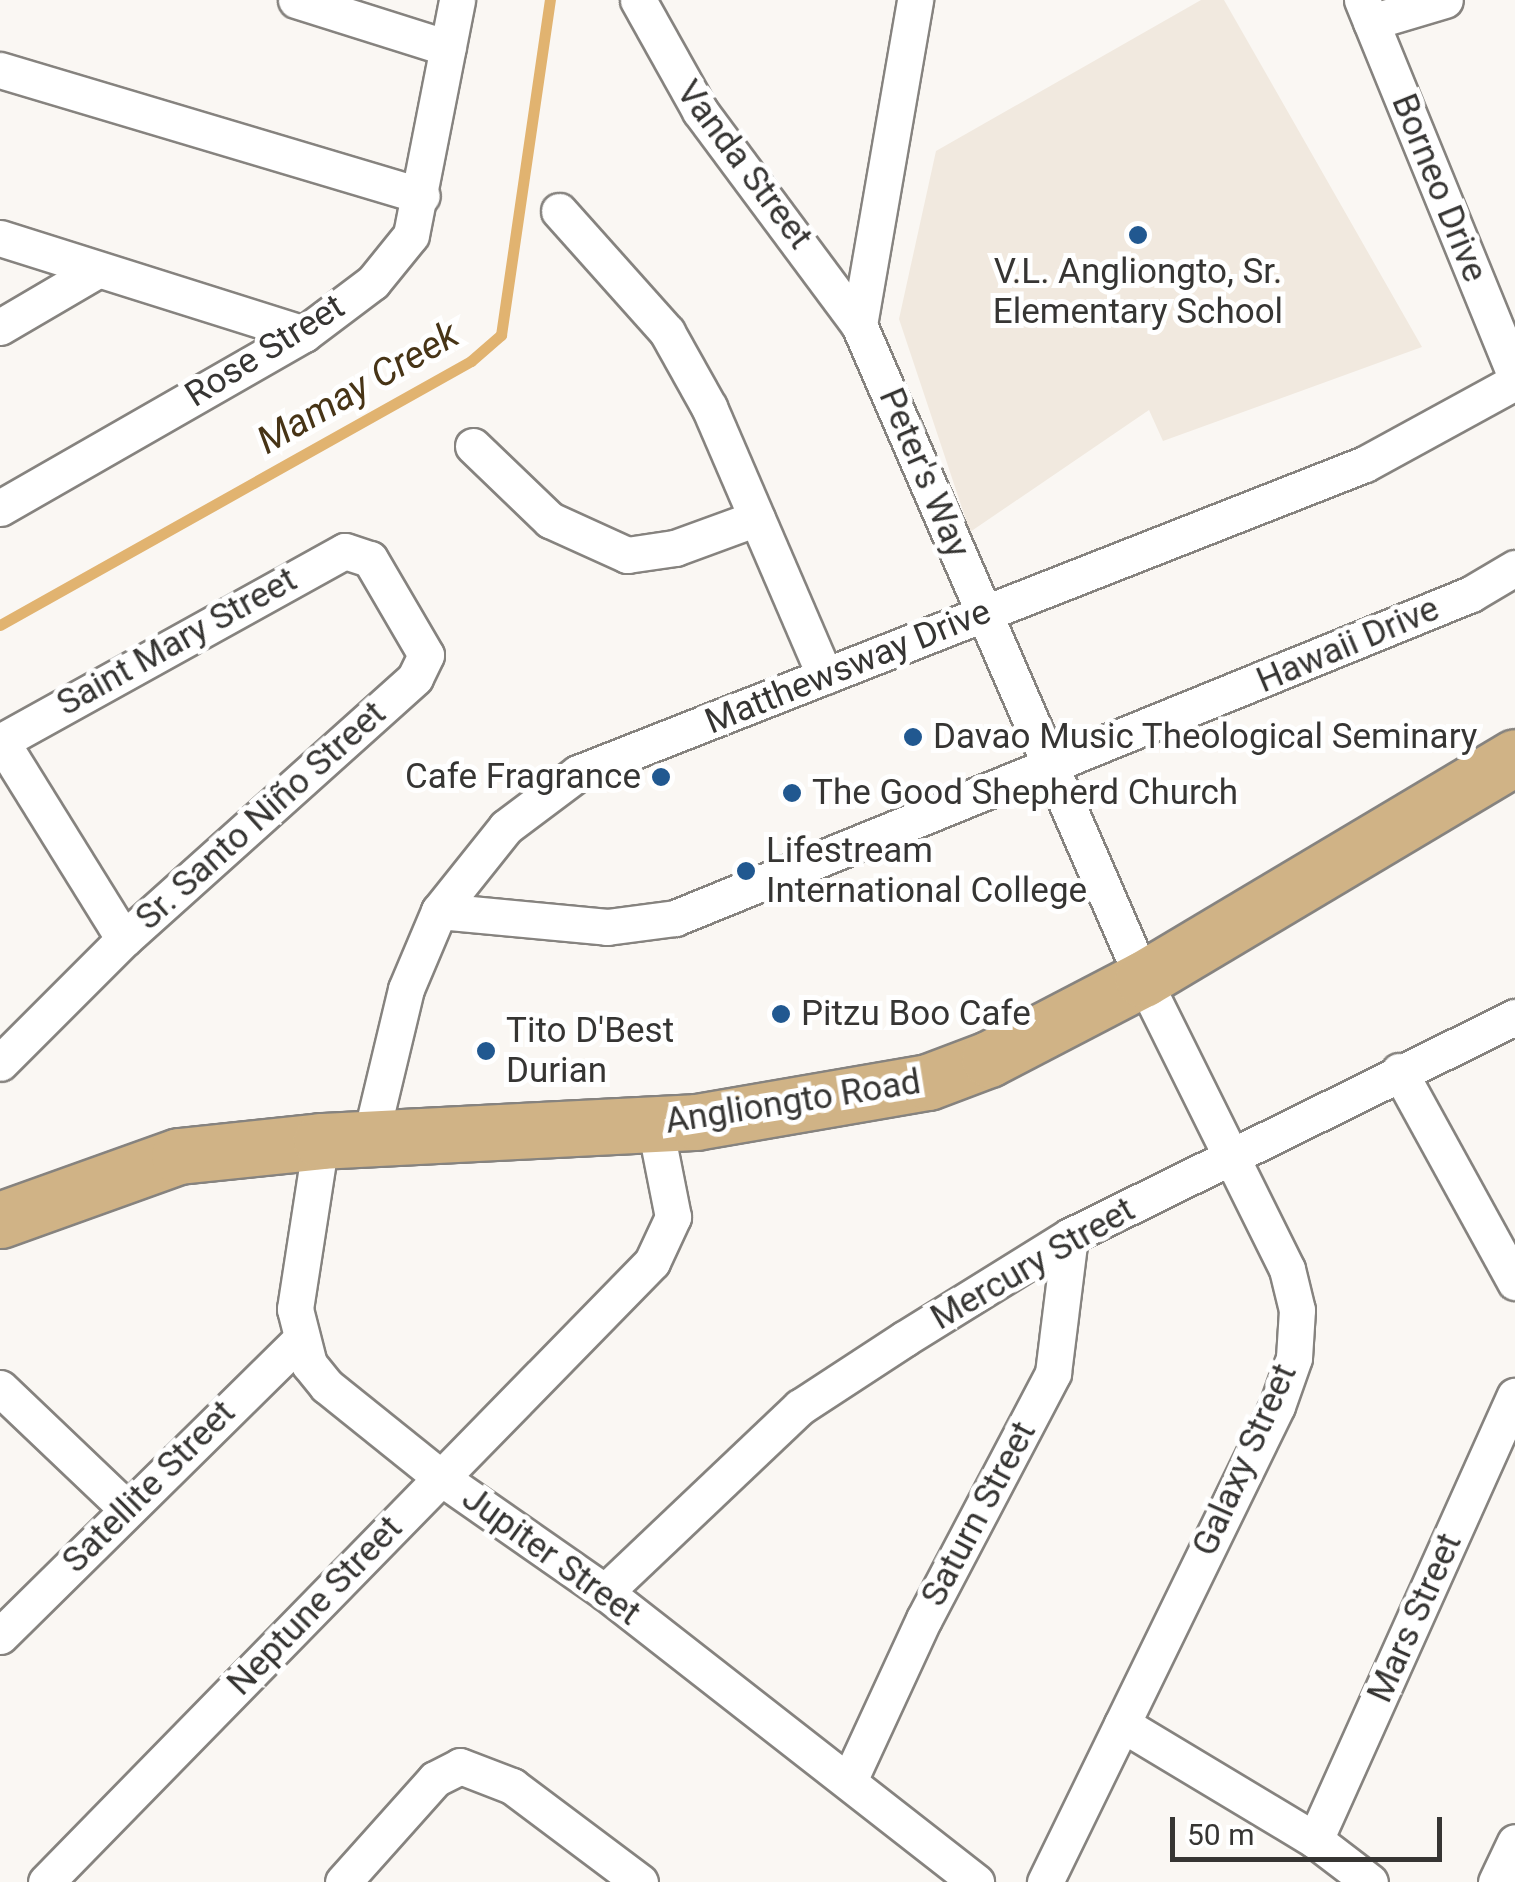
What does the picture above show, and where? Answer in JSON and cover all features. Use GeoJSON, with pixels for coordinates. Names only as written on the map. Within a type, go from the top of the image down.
{"type":"FeatureCollection","features":[{"type":"Feature","properties":{"kind":"main road","name":"Angliongto Road"},"geometry":{"type":"LineString","coordinates":[[0,1220],[151,1162],[346,1140],[655,1126],[800,1108],[928,1082],[990,1059],[1143,979],[1515,757]]}},
{"type":"Feature","properties":{"kind":"street"},"geometry":{"type":"LineString","coordinates":[[296,0],[448,48]]}},
{"type":"Feature","properties":{"kind":"street","name":"Rose Street"},"geometry":{"type":"LineString","coordinates":[[0,508],[304,334],[373,282],[411,235],[422,196],[457,0]]}},
{"type":"Feature","properties":{"kind":"street","name":"Vanda Street"},"geometry":{"type":"LineString","coordinates":[[638,0],[700,111],[859,325]]}},
{"type":"Feature","properties":{"kind":"street"},"geometry":{"type":"LineString","coordinates":[[859,325],[915,0]]}},
{"type":"Feature","properties":{"kind":"street"},"geometry":{"type":"LineString","coordinates":[[1367,11],[1445,0]]}},
{"type":"Feature","properties":{"kind":"street","name":"Borneo Drive"},"geometry":{"type":"LineString","coordinates":[[1367,11],[1515,379]]}},
{"type":"Feature","properties":{"kind":"street"},"geometry":{"type":"LineString","coordinates":[[0,70],[422,196]]}},
{"type":"Feature","properties":{"kind":"street"},"geometry":{"type":"LineString","coordinates":[[559,211],[667,332],[709,407],[825,676]]}},
{"type":"Feature","properties":{"kind":"street"},"geometry":{"type":"LineString","coordinates":[[0,238],[304,334]]}},
{"type":"Feature","properties":{"kind":"street"},"geometry":{"type":"LineString","coordinates":[[0,327],[97,270]]}},
{"type":"Feature","properties":{"kind":"street","name":"Peter's Way"},"geometry":{"type":"LineString","coordinates":[[859,325],[1143,979]]}},
{"type":"Feature","properties":{"kind":"street","name":"Matthewsway Drive"},"geometry":{"type":"LineString","coordinates":[[346,1140],[439,911],[506,828],[578,774],[1365,464],[1515,379]]}},
{"type":"Feature","properties":{"kind":"street"},"geometry":{"type":"LineString","coordinates":[[473,446],[550,520],[628,554],[675,548],[757,518]]}},
{"type":"Feature","properties":{"kind":"street","name":"Saint Mary Street"},"geometry":{"type":"LineString","coordinates":[[0,742],[332,555],[356,552]]}},
{"type":"Feature","properties":{"kind":"street","name":"Sr. Santo Niño Street"},"geometry":{"type":"LineString","coordinates":[[0,1063],[124,939],[425,665],[423,645],[379,572],[356,552]]}},
{"type":"Feature","properties":{"kind":"street","name":"Hawaii Drive"},"geometry":{"type":"LineString","coordinates":[[439,911],[607,928],[675,918],[1052,769],[1471,594],[1515,568]]}},
{"type":"Feature","properties":{"kind":"street"},"geometry":{"type":"LineString","coordinates":[[0,742],[124,939]]}},
{"type":"Feature","properties":{"kind":"street","name":"Galaxy Street"},"geometry":{"type":"LineString","coordinates":[[1044,1882],[1277,1406],[1294,1358],[1297,1310],[1286,1269],[1143,979]]}},
{"type":"Feature","properties":{"kind":"street","name":"Mercury Street"},"geometry":{"type":"LineString","coordinates":[[605,1592],[800,1407],[1070,1236],[1515,1017]]}},
{"type":"Feature","properties":{"kind":"street"},"geometry":{"type":"LineString","coordinates":[[1399,1071],[1515,1282]]}},
{"type":"Feature","properties":{"kind":"street","name":"Neptune Street"},"geometry":{"type":"LineString","coordinates":[[46,1882],[665,1246],[672,1217],[655,1126]]}},
{"type":"Feature","properties":{"kind":"street","name":"Jupiter Street"},"geometry":{"type":"LineString","coordinates":[[346,1140],[296,1285],[300,1340],[327,1386],[440,1477],[605,1592],[976,1882]]}},
{"type":"Feature","properties":{"kind":"street","name":"Saturn Street"},"geometry":{"type":"LineString","coordinates":[[849,1781],[924,1620],[1053,1372],[1070,1236]]}},
{"type":"Feature","properties":{"kind":"street","name":"Satellite Street"},"geometry":{"type":"LineString","coordinates":[[0,1636],[125,1507],[300,1340]]}},
{"type":"Feature","properties":{"kind":"street"},"geometry":{"type":"LineString","coordinates":[[0,1388],[125,1507]]}},
{"type":"Feature","properties":{"kind":"street","name":"Mars Street"},"geometry":{"type":"LineString","coordinates":[[1314,1840],[1515,1396]]}},
{"type":"Feature","properties":{"kind":"street"},"geometry":{"type":"LineString","coordinates":[[1122,1724],[1314,1840],[1370,1882]]}},
{"type":"Feature","properties":{"kind":"street"},"geometry":{"type":"LineString","coordinates":[[342,1882],[435,1779],[460,1766],[512,1786],[618,1876]]}},
{"type":"Feature","properties":{"kind":"street"},"geometry":{"type":"LineString","coordinates":[[1496,1882],[1515,1842]]}},
{"type":"Feature","properties":{"kind":"shaded area","name":"V.L. Angliongto, Sr. Elementary School"},"geometry":{"type":"Polygon","coordinates":[[[1201,0],[1224,0],[1422,347],[1163,441],[1149,410],[970,532],[899,319],[936,151],[1201,0]]]}},
{"type":"Feature","properties":{"kind":"waterway","name":"Mamay Creek"},"geometry":{"type":"LineString","coordinates":[[0,625],[471,361],[501,335],[550,0]]}},
{"type":"Feature","properties":{"kind":"place","name":"V.L. Angliongto, Sr. Elementary School"},"geometry":{"type":"Point","coordinates":[1138,235]}},
{"type":"Feature","properties":{"kind":"place","name":"Davao Music Theological Seminary"},"geometry":{"type":"Point","coordinates":[913,737]}},
{"type":"Feature","properties":{"kind":"place","name":"Cafe Fragrance"},"geometry":{"type":"Point","coordinates":[661,777]}},
{"type":"Feature","properties":{"kind":"place","name":"The Good Shepherd Church"},"geometry":{"type":"Point","coordinates":[792,793]}},
{"type":"Feature","properties":{"kind":"place","name":"Lifestream International College"},"geometry":{"type":"Point","coordinates":[746,871]}},
{"type":"Feature","properties":{"kind":"place","name":"Pitzu Boo Cafe"},"geometry":{"type":"Point","coordinates":[781,1014]}},
{"type":"Feature","properties":{"kind":"place","name":"Tito D'Best Durian"},"geometry":{"type":"Point","coordinates":[486,1051]}}]}
